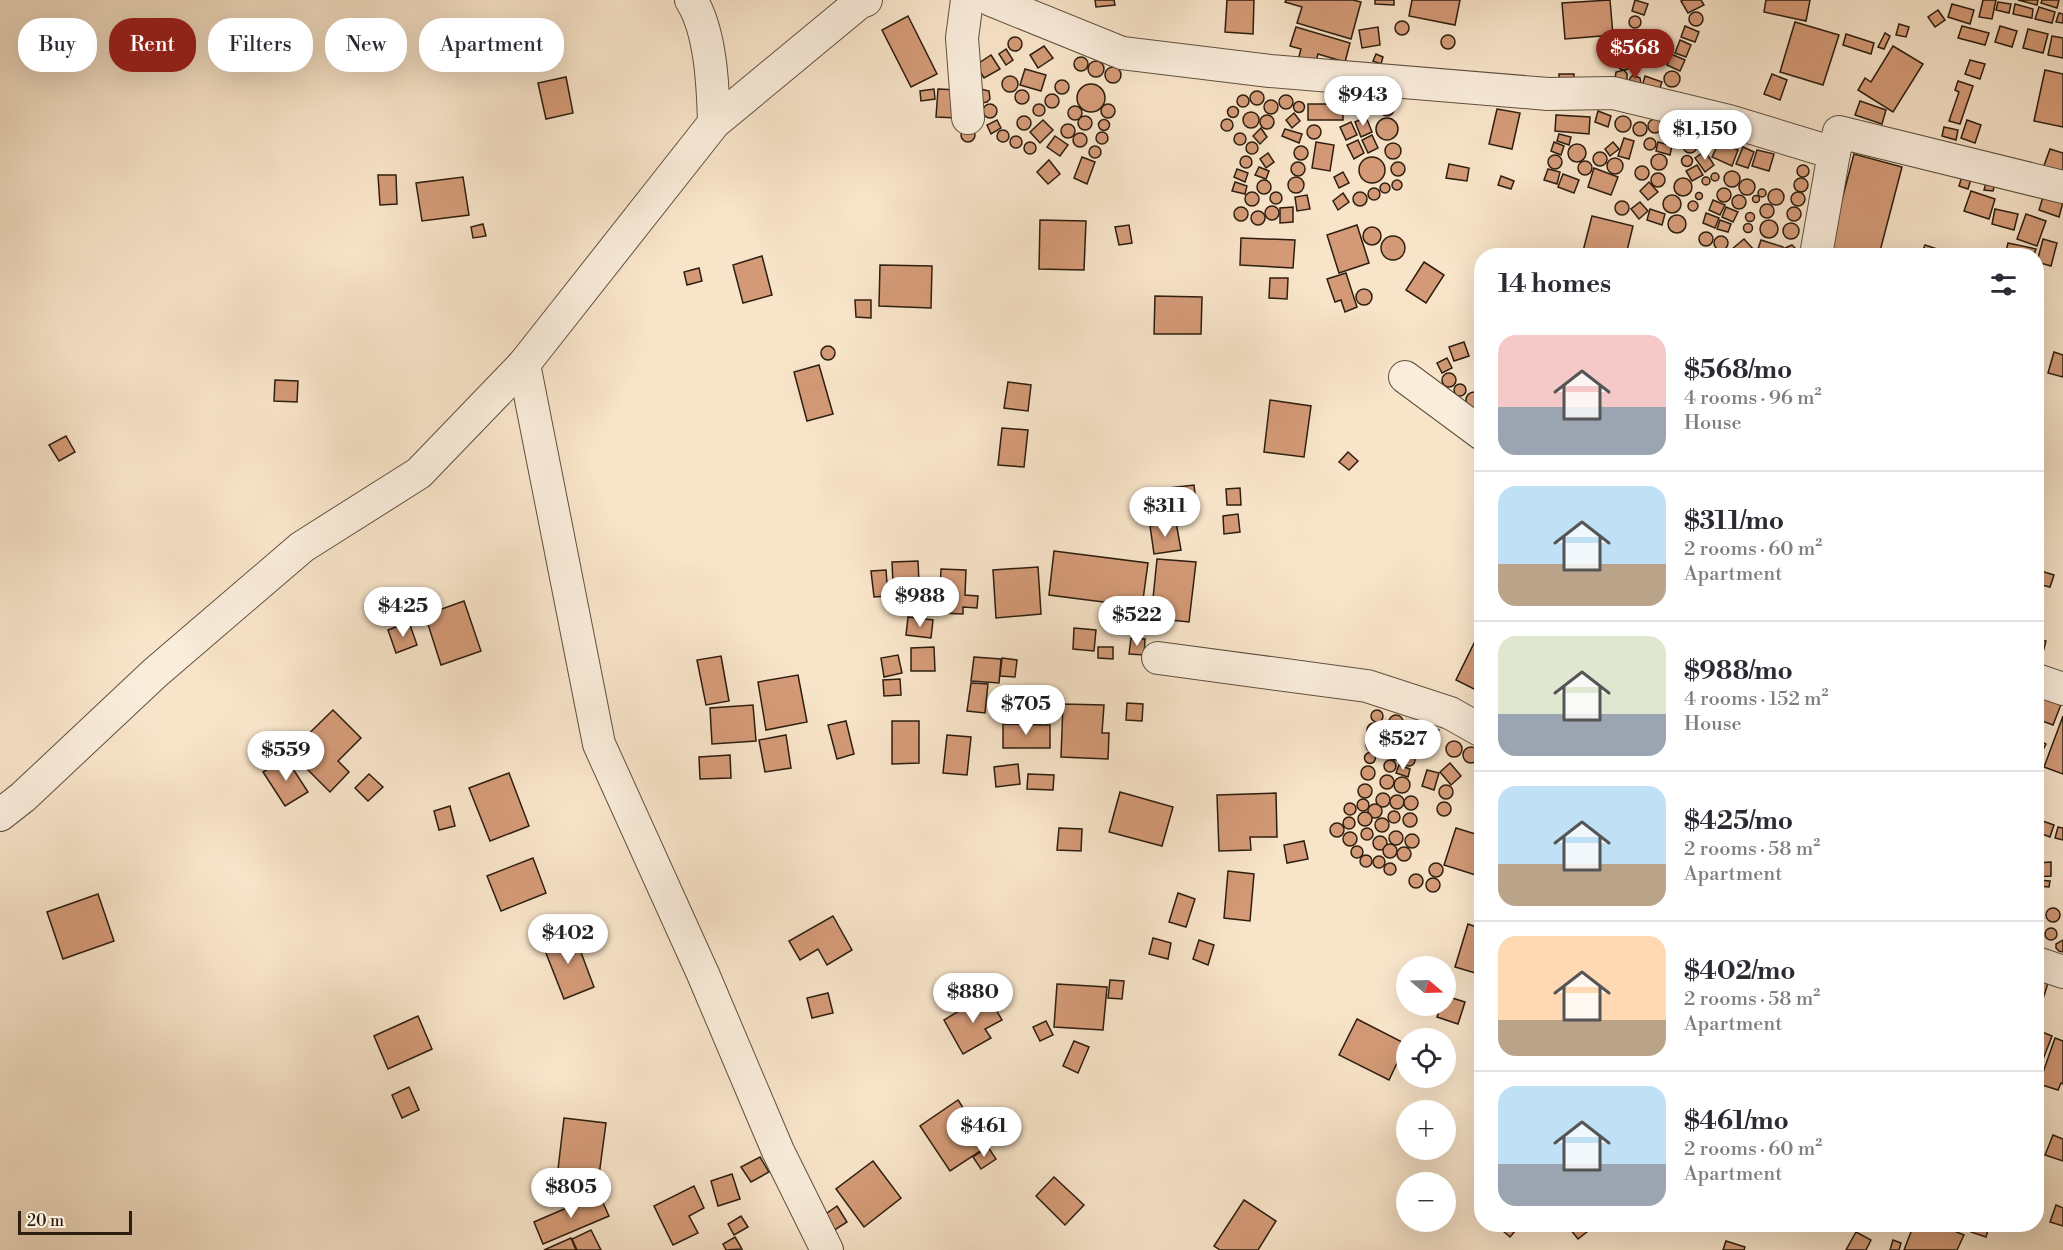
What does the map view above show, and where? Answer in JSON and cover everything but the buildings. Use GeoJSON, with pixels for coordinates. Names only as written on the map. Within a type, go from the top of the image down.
{"type":"FeatureCollection","features":[{"type":"Feature","properties":{"kind":"street"},"geometry":{"type":"LineString","coordinates":[[691,0],[697,10],[712,72],[714,123]]}},
{"type":"Feature","properties":{"kind":"street"},"geometry":{"type":"LineString","coordinates":[[0,815],[23,797],[155,673],[302,547],[419,473],[524,363],[714,123],[859,3],[866,0]]}},
{"type":"Feature","properties":{"kind":"street"},"geometry":{"type":"LineString","coordinates":[[967,0],[962,38],[968,118]]}},
{"type":"Feature","properties":{"kind":"street"},"geometry":{"type":"LineString","coordinates":[[991,0],[1122,53],[1270,71],[1548,94],[1613,93],[1729,121],[1834,153]]}},
{"type":"Feature","properties":{"kind":"street"},"geometry":{"type":"LineString","coordinates":[[1817,248],[1839,132],[2063,187]]}},
{"type":"Feature","properties":{"kind":"street"},"geometry":{"type":"LineString","coordinates":[[524,363],[599,744],[703,974],[777,1151],[827,1250]]}},
{"type":"Feature","properties":{"kind":"street"},"geometry":{"type":"LineString","coordinates":[[1405,377],[1474,428]]}},
{"type":"Feature","properties":{"kind":"street"},"geometry":{"type":"LineString","coordinates":[[1158,658],[1367,686],[1450,713],[1474,726]]}},
{"type":"Feature","properties":{"kind":"street"},"geometry":{"type":"LineString","coordinates":[[2044,682],[2063,689]]}},
{"type":"Feature","properties":{"kind":"street"},"geometry":{"type":"LineString","coordinates":[[2044,965],[2063,972]]}}]}
